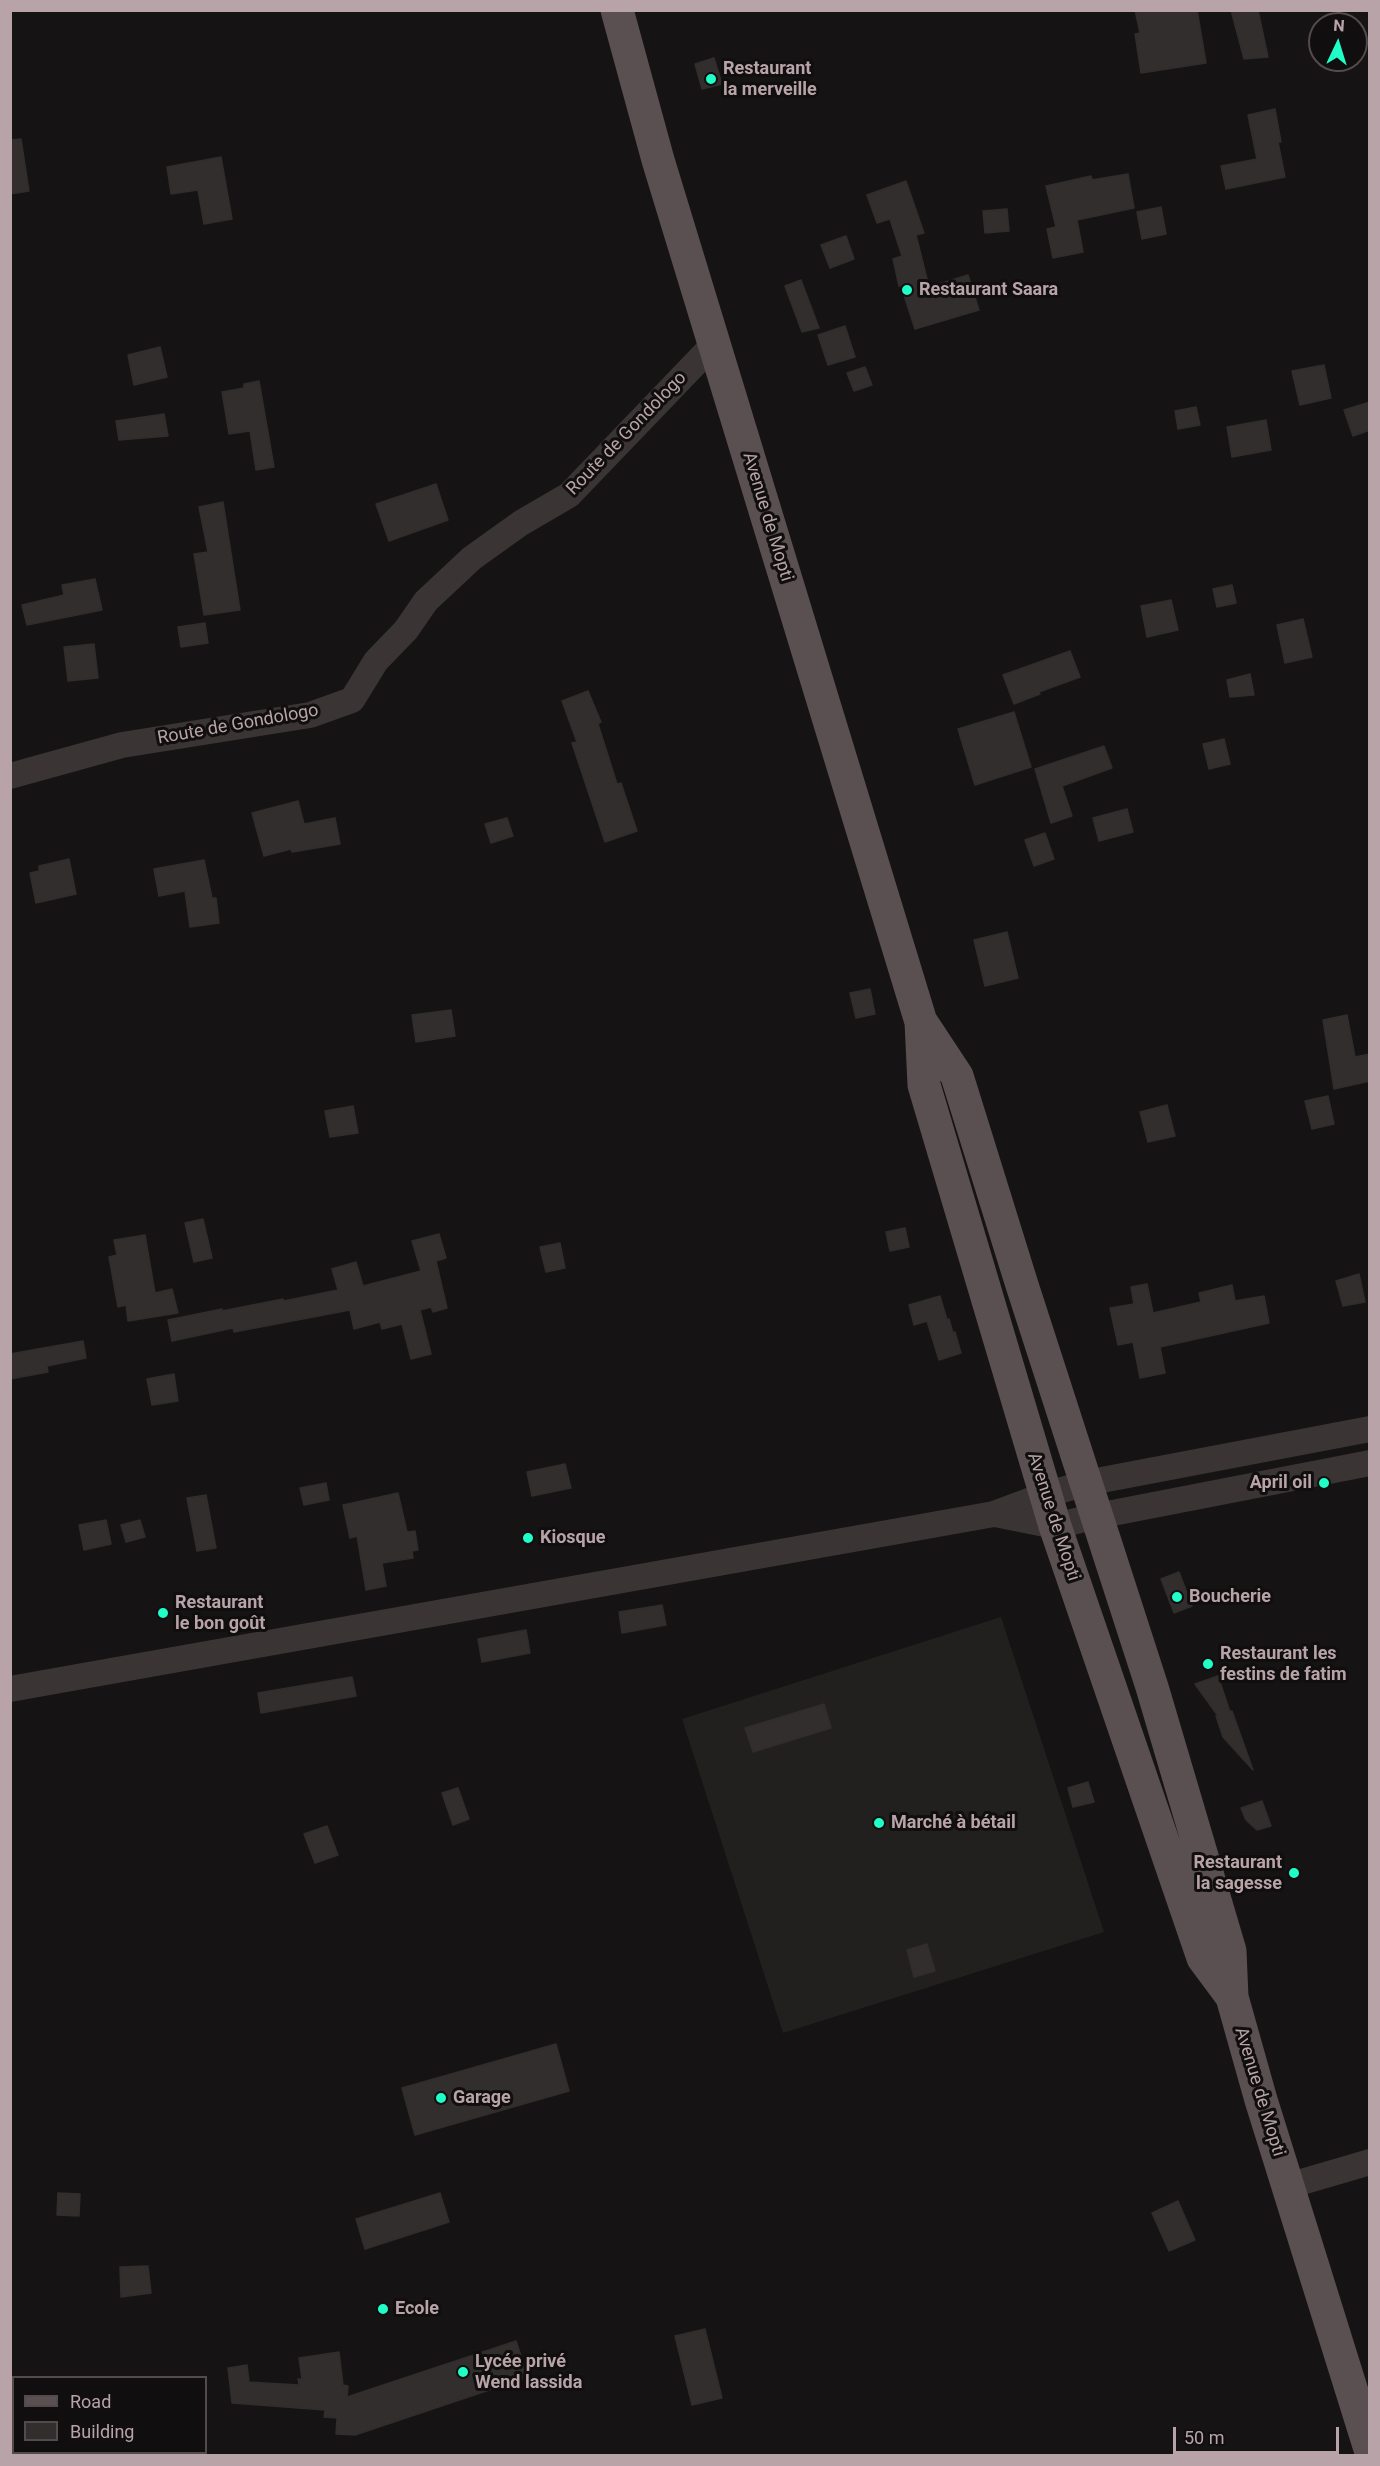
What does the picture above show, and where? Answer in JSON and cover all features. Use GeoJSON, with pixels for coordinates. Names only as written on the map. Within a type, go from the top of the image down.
{"type":"FeatureCollection","features":[{"type":"Feature","properties":{"kind":"main road","name":"Avenue de Mopti"},"geometry":{"type":"LineString","coordinates":[[617,10],[658,160],[921,1022],[924,1085],[1045,1495],[1203,1958],[1232,1997]]}},
{"type":"Feature","properties":{"kind":"main road","name":"Avenue de Mopti"},"geometry":{"type":"LineString","coordinates":[[921,1022],[957,1076],[1152,1687],[1230,1951],[1232,1997],[1370,2449]]}},
{"type":"Feature","properties":{"kind":"street","name":"Route de Gondologo"},"geometry":{"type":"LineString","coordinates":[[10,776],[122,745],[310,715],[352,700],[376,661],[406,630],[426,601],[472,558],[521,523],[569,495],[714,344]]}},
{"type":"Feature","properties":{"kind":"street"},"geometry":{"type":"LineString","coordinates":[[10,1689],[994,1514],[1086,1483],[1370,1429]]}},
{"type":"Feature","properties":{"kind":"street"},"geometry":{"type":"LineString","coordinates":[[994,1514],[1055,1526],[1370,1463]]}},
{"type":"Feature","properties":{"kind":"street"},"geometry":{"type":"LineString","coordinates":[[10,1669],[48,1684]]}},
{"type":"Feature","properties":{"kind":"street"},"geometry":{"type":"LineString","coordinates":[[1288,2186],[1370,2162]]}},
{"type":"Feature","properties":{"kind":"shaded area"},"geometry":{"type":"Polygon","coordinates":[[[1001,1617],[1104,1932],[783,2033],[682,1719],[1001,1617]]]}},
{"type":"Feature","properties":{"kind":"building"},"geometry":{"type":"Polygon","coordinates":[[[1135,10],[1197,10],[1206,63],[1141,73],[1135,34],[1140,33],[1135,10]]]}},
{"type":"Feature","properties":{"kind":"building"},"geometry":{"type":"Polygon","coordinates":[[[1231,10],[1258,10],[1268,57],[1244,59],[1231,10]]]}},
{"type":"Feature","properties":{"kind":"building"},"geometry":{"type":"Polygon","coordinates":[[[714,58],[722,84],[702,89],[695,64],[714,58]]]}},
{"type":"Feature","properties":{"kind":"building"},"geometry":{"type":"Polygon","coordinates":[[[1275,109],[1281,142],[1278,142],[1285,177],[1226,189],[1221,166],[1257,159],[1248,115],[1275,109]]]}},
{"type":"Feature","properties":{"kind":"building"},"geometry":{"type":"Polygon","coordinates":[[[21,139],[29,191],[10,194],[10,140],[21,139]]]}},
{"type":"Feature","properties":{"kind":"building"},"geometry":{"type":"Polygon","coordinates":[[[221,157],[232,219],[204,224],[198,190],[171,194],[167,167],[221,157]]]}},
{"type":"Feature","properties":{"kind":"building"},"geometry":{"type":"Polygon","coordinates":[[[1128,174],[1134,208],[1077,220],[1083,252],[1053,258],[1047,229],[1056,227],[1046,186],[1091,176],[1092,180],[1128,174]]]}},
{"type":"Feature","properties":{"kind":"building"},"geometry":{"type":"Polygon","coordinates":[[[906,181],[924,233],[916,235],[929,287],[968,275],[979,310],[915,329],[901,286],[899,286],[893,259],[902,256],[890,219],[877,223],[867,195],[906,181]]]}},
{"type":"Feature","properties":{"kind":"building"},"geometry":{"type":"Polygon","coordinates":[[[1161,207],[1166,234],[1142,239],[1137,212],[1161,207]]]}},
{"type":"Feature","properties":{"kind":"building"},"geometry":{"type":"Polygon","coordinates":[[[1007,209],[1009,231],[985,233],[983,211],[1007,209]]]}},
{"type":"Feature","properties":{"kind":"building"},"geometry":{"type":"Polygon","coordinates":[[[846,236],[854,259],[830,268],[821,245],[846,236]]]}},
{"type":"Feature","properties":{"kind":"building"},"geometry":{"type":"Polygon","coordinates":[[[801,280],[819,328],[802,332],[785,286],[801,280]]]}},
{"type":"Feature","properties":{"kind":"building"},"geometry":{"type":"Polygon","coordinates":[[[845,326],[855,357],[828,365],[818,335],[845,326]]]}},
{"type":"Feature","properties":{"kind":"building"},"geometry":{"type":"Polygon","coordinates":[[[160,347],[167,377],[134,385],[128,355],[160,347]]]}},
{"type":"Feature","properties":{"kind":"building"},"geometry":{"type":"Polygon","coordinates":[[[1324,365],[1331,398],[1300,405],[1292,371],[1324,365]]]}},
{"type":"Feature","properties":{"kind":"building"},"geometry":{"type":"Polygon","coordinates":[[[865,367],[872,385],[854,391],[847,373],[865,367]]]}},
{"type":"Feature","properties":{"kind":"building"},"geometry":{"type":"Polygon","coordinates":[[[259,381],[274,467],[256,470],[250,431],[229,434],[222,392],[244,388],[244,384],[259,381]]]}},
{"type":"Feature","properties":{"kind":"building"},"geometry":{"type":"Polygon","coordinates":[[[1370,402],[1370,430],[1353,436],[1344,410],[1370,402]]]}},
{"type":"Feature","properties":{"kind":"building"},"geometry":{"type":"Polygon","coordinates":[[[1196,407],[1200,425],[1178,429],[1175,411],[1196,407]]]}},
{"type":"Feature","properties":{"kind":"building"},"geometry":{"type":"Polygon","coordinates":[[[164,414],[168,436],[119,440],[116,421],[164,414]]]}},
{"type":"Feature","properties":{"kind":"building"},"geometry":{"type":"Polygon","coordinates":[[[1266,420],[1271,450],[1232,457],[1227,427],[1266,420]]]}},
{"type":"Feature","properties":{"kind":"building"},"geometry":{"type":"Polygon","coordinates":[[[436,484],[448,520],[389,541],[376,504],[436,484]]]}},
{"type":"Feature","properties":{"kind":"building"},"geometry":{"type":"Polygon","coordinates":[[[223,502],[240,610],[204,615],[194,554],[208,552],[199,507],[223,502]]]}},
{"type":"Feature","properties":{"kind":"building"},"geometry":{"type":"Polygon","coordinates":[[[95,579],[102,610],[27,625],[22,605],[64,595],[62,585],[95,579]]]}},
{"type":"Feature","properties":{"kind":"building"},"geometry":{"type":"Polygon","coordinates":[[[1232,585],[1236,603],[1217,607],[1213,589],[1232,585]]]}},
{"type":"Feature","properties":{"kind":"building"},"geometry":{"type":"Polygon","coordinates":[[[1171,600],[1178,630],[1147,637],[1141,606],[1171,600]]]}},
{"type":"Feature","properties":{"kind":"building"},"geometry":{"type":"Polygon","coordinates":[[[1303,619],[1312,657],[1285,663],[1277,625],[1303,619]]]}},
{"type":"Feature","properties":{"kind":"building"},"geometry":{"type":"Polygon","coordinates":[[[205,623],[208,643],[181,647],[178,627],[205,623]]]}},
{"type":"Feature","properties":{"kind":"building"},"geometry":{"type":"Polygon","coordinates":[[[94,644],[98,678],[68,681],[64,647],[94,644]]]}},
{"type":"Feature","properties":{"kind":"building"},"geometry":{"type":"Polygon","coordinates":[[[1070,651],[1080,677],[1014,704],[1003,675],[1070,651]]]}},
{"type":"Feature","properties":{"kind":"building"},"geometry":{"type":"Polygon","coordinates":[[[1250,674],[1254,695],[1230,697],[1227,680],[1250,674]]]}},
{"type":"Feature","properties":{"kind":"building"},"geometry":{"type":"Polygon","coordinates":[[[588,691],[601,722],[598,724],[617,784],[621,783],[637,831],[605,842],[572,743],[577,742],[562,701],[588,691]]]}},
{"type":"Feature","properties":{"kind":"building"},"geometry":{"type":"Polygon","coordinates":[[[1014,712],[1031,767],[975,785],[958,729],[1014,712]]]}},
{"type":"Feature","properties":{"kind":"building"},"geometry":{"type":"Polygon","coordinates":[[[1224,739],[1230,764],[1209,769],[1203,744],[1224,739]]]}},
{"type":"Feature","properties":{"kind":"building"},"geometry":{"type":"Polygon","coordinates":[[[1104,746],[1112,768],[1062,786],[1072,816],[1051,823],[1035,769],[1104,746]]]}},
{"type":"Feature","properties":{"kind":"building"},"geometry":{"type":"Polygon","coordinates":[[[298,801],[304,824],[335,818],[340,844],[292,852],[291,849],[264,856],[252,813],[298,801]]]}},
{"type":"Feature","properties":{"kind":"building"},"geometry":{"type":"Polygon","coordinates":[[[1127,809],[1133,832],[1099,841],[1093,818],[1127,809]]]}},
{"type":"Feature","properties":{"kind":"building"},"geometry":{"type":"Polygon","coordinates":[[[507,818],[513,836],[491,843],[485,824],[507,818]]]}},
{"type":"Feature","properties":{"kind":"building"},"geometry":{"type":"Polygon","coordinates":[[[1045,833],[1054,859],[1034,866],[1025,840],[1045,833]]]}},
{"type":"Feature","properties":{"kind":"building"},"geometry":{"type":"Polygon","coordinates":[[[69,859],[76,894],[36,903],[30,873],[39,871],[39,866],[69,859]]]}},
{"type":"Feature","properties":{"kind":"building"},"geometry":{"type":"Polygon","coordinates":[[[204,860],[212,898],[216,898],[219,923],[190,927],[185,891],[159,896],[154,869],[204,860]]]}},
{"type":"Feature","properties":{"kind":"building"},"geometry":{"type":"Polygon","coordinates":[[[1007,932],[1018,978],[985,986],[974,940],[1007,932]]]}},
{"type":"Feature","properties":{"kind":"building"},"geometry":{"type":"Polygon","coordinates":[[[870,989],[875,1014],[856,1018],[850,993],[870,989]]]}},
{"type":"Feature","properties":{"kind":"building"},"geometry":{"type":"Polygon","coordinates":[[[451,1010],[455,1036],[416,1042],[412,1015],[451,1010]]]}},
{"type":"Feature","properties":{"kind":"building"},"geometry":{"type":"Polygon","coordinates":[[[1347,1015],[1355,1057],[1370,1054],[1370,1081],[1334,1089],[1323,1020],[1347,1015]]]}},
{"type":"Feature","properties":{"kind":"building"},"geometry":{"type":"Polygon","coordinates":[[[1328,1096],[1334,1124],[1312,1129],[1305,1101],[1328,1096]]]}},
{"type":"Feature","properties":{"kind":"building"},"geometry":{"type":"Polygon","coordinates":[[[1167,1105],[1175,1136],[1148,1142],[1140,1112],[1167,1105]]]}},
{"type":"Feature","properties":{"kind":"building"},"geometry":{"type":"Polygon","coordinates":[[[353,1106],[358,1133],[330,1137],[325,1111],[353,1106]]]}},
{"type":"Feature","properties":{"kind":"building"},"geometry":{"type":"Polygon","coordinates":[[[203,1219],[212,1258],[194,1262],[185,1223],[203,1219]]]}},
{"type":"Feature","properties":{"kind":"building"},"geometry":{"type":"Polygon","coordinates":[[[905,1228],[909,1247],[890,1251],[886,1232],[905,1228]]]}},
{"type":"Feature","properties":{"kind":"building"},"geometry":{"type":"Polygon","coordinates":[[[439,1234],[446,1258],[436,1261],[447,1308],[433,1312],[431,1307],[420,1310],[431,1354],[411,1359],[402,1324],[382,1329],[380,1322],[354,1329],[350,1310],[234,1332],[233,1328],[172,1341],[168,1320],[338,1290],[332,1269],[356,1262],[363,1286],[421,1271],[412,1241],[439,1234]]]}},
{"type":"Feature","properties":{"kind":"building"},"geometry":{"type":"Polygon","coordinates":[[[145,1235],[155,1293],[172,1289],[178,1313],[128,1321],[126,1305],[118,1307],[109,1257],[117,1255],[114,1240],[145,1235]]]}},
{"type":"Feature","properties":{"kind":"building"},"geometry":{"type":"Polygon","coordinates":[[[560,1243],[565,1268],[546,1272],[540,1247],[560,1243]]]}},
{"type":"Feature","properties":{"kind":"building"},"geometry":{"type":"Polygon","coordinates":[[[1359,1274],[1365,1302],[1343,1306],[1336,1281],[1359,1274]]]}},
{"type":"Feature","properties":{"kind":"building"},"geometry":{"type":"Polygon","coordinates":[[[1147,1284],[1153,1313],[1201,1302],[1199,1293],[1232,1285],[1235,1301],[1264,1296],[1269,1323],[1160,1347],[1165,1373],[1140,1378],[1133,1342],[1118,1345],[1110,1308],[1134,1304],[1131,1287],[1147,1284]]]}},
{"type":"Feature","properties":{"kind":"building"},"geometry":{"type":"Polygon","coordinates":[[[940,1296],[961,1353],[939,1360],[927,1321],[914,1325],[909,1305],[940,1296]]]}},
{"type":"Feature","properties":{"kind":"building"},"geometry":{"type":"Polygon","coordinates":[[[83,1341],[86,1358],[47,1366],[48,1372],[10,1379],[10,1354],[83,1341]]]}},
{"type":"Feature","properties":{"kind":"building"},"geometry":{"type":"Polygon","coordinates":[[[174,1374],[178,1401],[152,1405],[147,1379],[174,1374]]]}},
{"type":"Feature","properties":{"kind":"building"},"geometry":{"type":"Polygon","coordinates":[[[565,1464],[571,1488],[532,1496],[527,1472],[565,1464]]]}},
{"type":"Feature","properties":{"kind":"building"},"geometry":{"type":"Polygon","coordinates":[[[326,1483],[329,1500],[304,1505],[300,1488],[326,1483]]]}},
{"type":"Feature","properties":{"kind":"building"},"geometry":{"type":"Polygon","coordinates":[[[398,1493],[407,1532],[415,1531],[418,1550],[412,1551],[413,1558],[382,1563],[386,1586],[366,1590],[357,1536],[350,1538],[343,1505],[398,1493]]]}},
{"type":"Feature","properties":{"kind":"building"},"geometry":{"type":"Polygon","coordinates":[[[206,1495],[216,1548],[197,1551],[187,1498],[206,1495]]]}},
{"type":"Feature","properties":{"kind":"building"},"geometry":{"type":"Polygon","coordinates":[[[106,1520],[111,1544],[84,1550],[79,1525],[106,1520]]]}},
{"type":"Feature","properties":{"kind":"building"},"geometry":{"type":"Polygon","coordinates":[[[140,1520],[145,1537],[126,1542],[121,1525],[140,1520]]]}},
{"type":"Feature","properties":{"kind":"building"},"geometry":{"type":"Polygon","coordinates":[[[1179,1572],[1192,1606],[1174,1613],[1161,1579],[1179,1572]]]}},
{"type":"Feature","properties":{"kind":"building"},"geometry":{"type":"Polygon","coordinates":[[[662,1605],[666,1625],[622,1633],[619,1612],[662,1605]]]}},
{"type":"Feature","properties":{"kind":"building"},"geometry":{"type":"Polygon","coordinates":[[[526,1630],[530,1653],[482,1662],[478,1639],[526,1630]]]}},
{"type":"Feature","properties":{"kind":"building"},"geometry":{"type":"Polygon","coordinates":[[[1218,1676],[1253,1770],[1223,1737],[1216,1716],[1218,1716],[1195,1684],[1218,1676]]]}},
{"type":"Feature","properties":{"kind":"building"},"geometry":{"type":"Polygon","coordinates":[[[352,1677],[356,1696],[261,1713],[258,1693],[352,1677]]]}},
{"type":"Feature","properties":{"kind":"building"},"geometry":{"type":"Polygon","coordinates":[[[824,1704],[831,1728],[753,1752],[745,1728],[824,1704]]]}},
{"type":"Feature","properties":{"kind":"building"},"geometry":{"type":"Polygon","coordinates":[[[1088,1782],[1094,1802],[1073,1807],[1068,1788],[1088,1782]]]}},
{"type":"Feature","properties":{"kind":"building"},"geometry":{"type":"Polygon","coordinates":[[[458,1788],[469,1819],[453,1825],[442,1793],[458,1788]]]}},
{"type":"Feature","properties":{"kind":"building"},"geometry":{"type":"Polygon","coordinates":[[[1262,1801],[1271,1826],[1257,1830],[1246,1820],[1241,1808],[1262,1801]]]}},
{"type":"Feature","properties":{"kind":"building"},"geometry":{"type":"Polygon","coordinates":[[[327,1826],[338,1855],[315,1863],[304,1834],[327,1826]]]}},
{"type":"Feature","properties":{"kind":"building"},"geometry":{"type":"Polygon","coordinates":[[[927,1944],[935,1971],[914,1977],[907,1950],[927,1944]]]}},
{"type":"Feature","properties":{"kind":"building"},"geometry":{"type":"Polygon","coordinates":[[[556,2044],[569,2091],[415,2135],[402,2088],[556,2044]]]}},
{"type":"Feature","properties":{"kind":"building"},"geometry":{"type":"Polygon","coordinates":[[[58,2193],[80,2194],[79,2216],[57,2215],[58,2193]]]}},
{"type":"Feature","properties":{"kind":"building"},"geometry":{"type":"Polygon","coordinates":[[[440,2193],[449,2222],[365,2249],[356,2219],[440,2193]]]}},
{"type":"Feature","properties":{"kind":"building"},"geometry":{"type":"Polygon","coordinates":[[[1178,2201],[1195,2240],[1169,2251],[1152,2213],[1178,2201]]]}},
{"type":"Feature","properties":{"kind":"building"},"geometry":{"type":"Polygon","coordinates":[[[148,2266],[151,2293],[121,2297],[120,2267],[148,2266]]]}},
{"type":"Feature","properties":{"kind":"building"},"geometry":{"type":"Polygon","coordinates":[[[705,2329],[722,2398],[692,2405],[675,2336],[705,2329]]]}},
{"type":"Feature","properties":{"kind":"building"},"geometry":{"type":"Polygon","coordinates":[[[516,2341],[528,2377],[355,2435],[336,2434],[337,2418],[324,2417],[325,2410],[232,2403],[228,2368],[247,2365],[249,2382],[299,2385],[298,2379],[302,2379],[299,2358],[339,2352],[343,2385],[348,2386],[347,2397],[516,2341]]]}},
{"type":"Feature","properties":{"kind":"place","name":"Restaurant la merveille"},"geometry":{"type":"Point","coordinates":[711,79]}},
{"type":"Feature","properties":{"kind":"place","name":"Restaurant Saara"},"geometry":{"type":"Point","coordinates":[907,290]}},
{"type":"Feature","properties":{"kind":"place","name":"April oil"},"geometry":{"type":"Point","coordinates":[1324,1483]}},
{"type":"Feature","properties":{"kind":"place","name":"Kiosque"},"geometry":{"type":"Point","coordinates":[528,1538]}},
{"type":"Feature","properties":{"kind":"place","name":"Boucherie"},"geometry":{"type":"Point","coordinates":[1177,1597]}},
{"type":"Feature","properties":{"kind":"place","name":"Restaurant le bon goût"},"geometry":{"type":"Point","coordinates":[163,1613]}},
{"type":"Feature","properties":{"kind":"place","name":"Restaurant les festins de fatim"},"geometry":{"type":"Point","coordinates":[1208,1664]}},
{"type":"Feature","properties":{"kind":"place","name":"Marché à bétail"},"geometry":{"type":"Point","coordinates":[879,1823]}},
{"type":"Feature","properties":{"kind":"place","name":"Restaurant la sagesse"},"geometry":{"type":"Point","coordinates":[1294,1873]}},
{"type":"Feature","properties":{"kind":"place","name":"Garage"},"geometry":{"type":"Point","coordinates":[441,2098]}},
{"type":"Feature","properties":{"kind":"place","name":"Ecole"},"geometry":{"type":"Point","coordinates":[383,2309]}},
{"type":"Feature","properties":{"kind":"place","name":"Lycée privé Wend lassida"},"geometry":{"type":"Point","coordinates":[463,2372]}}]}
